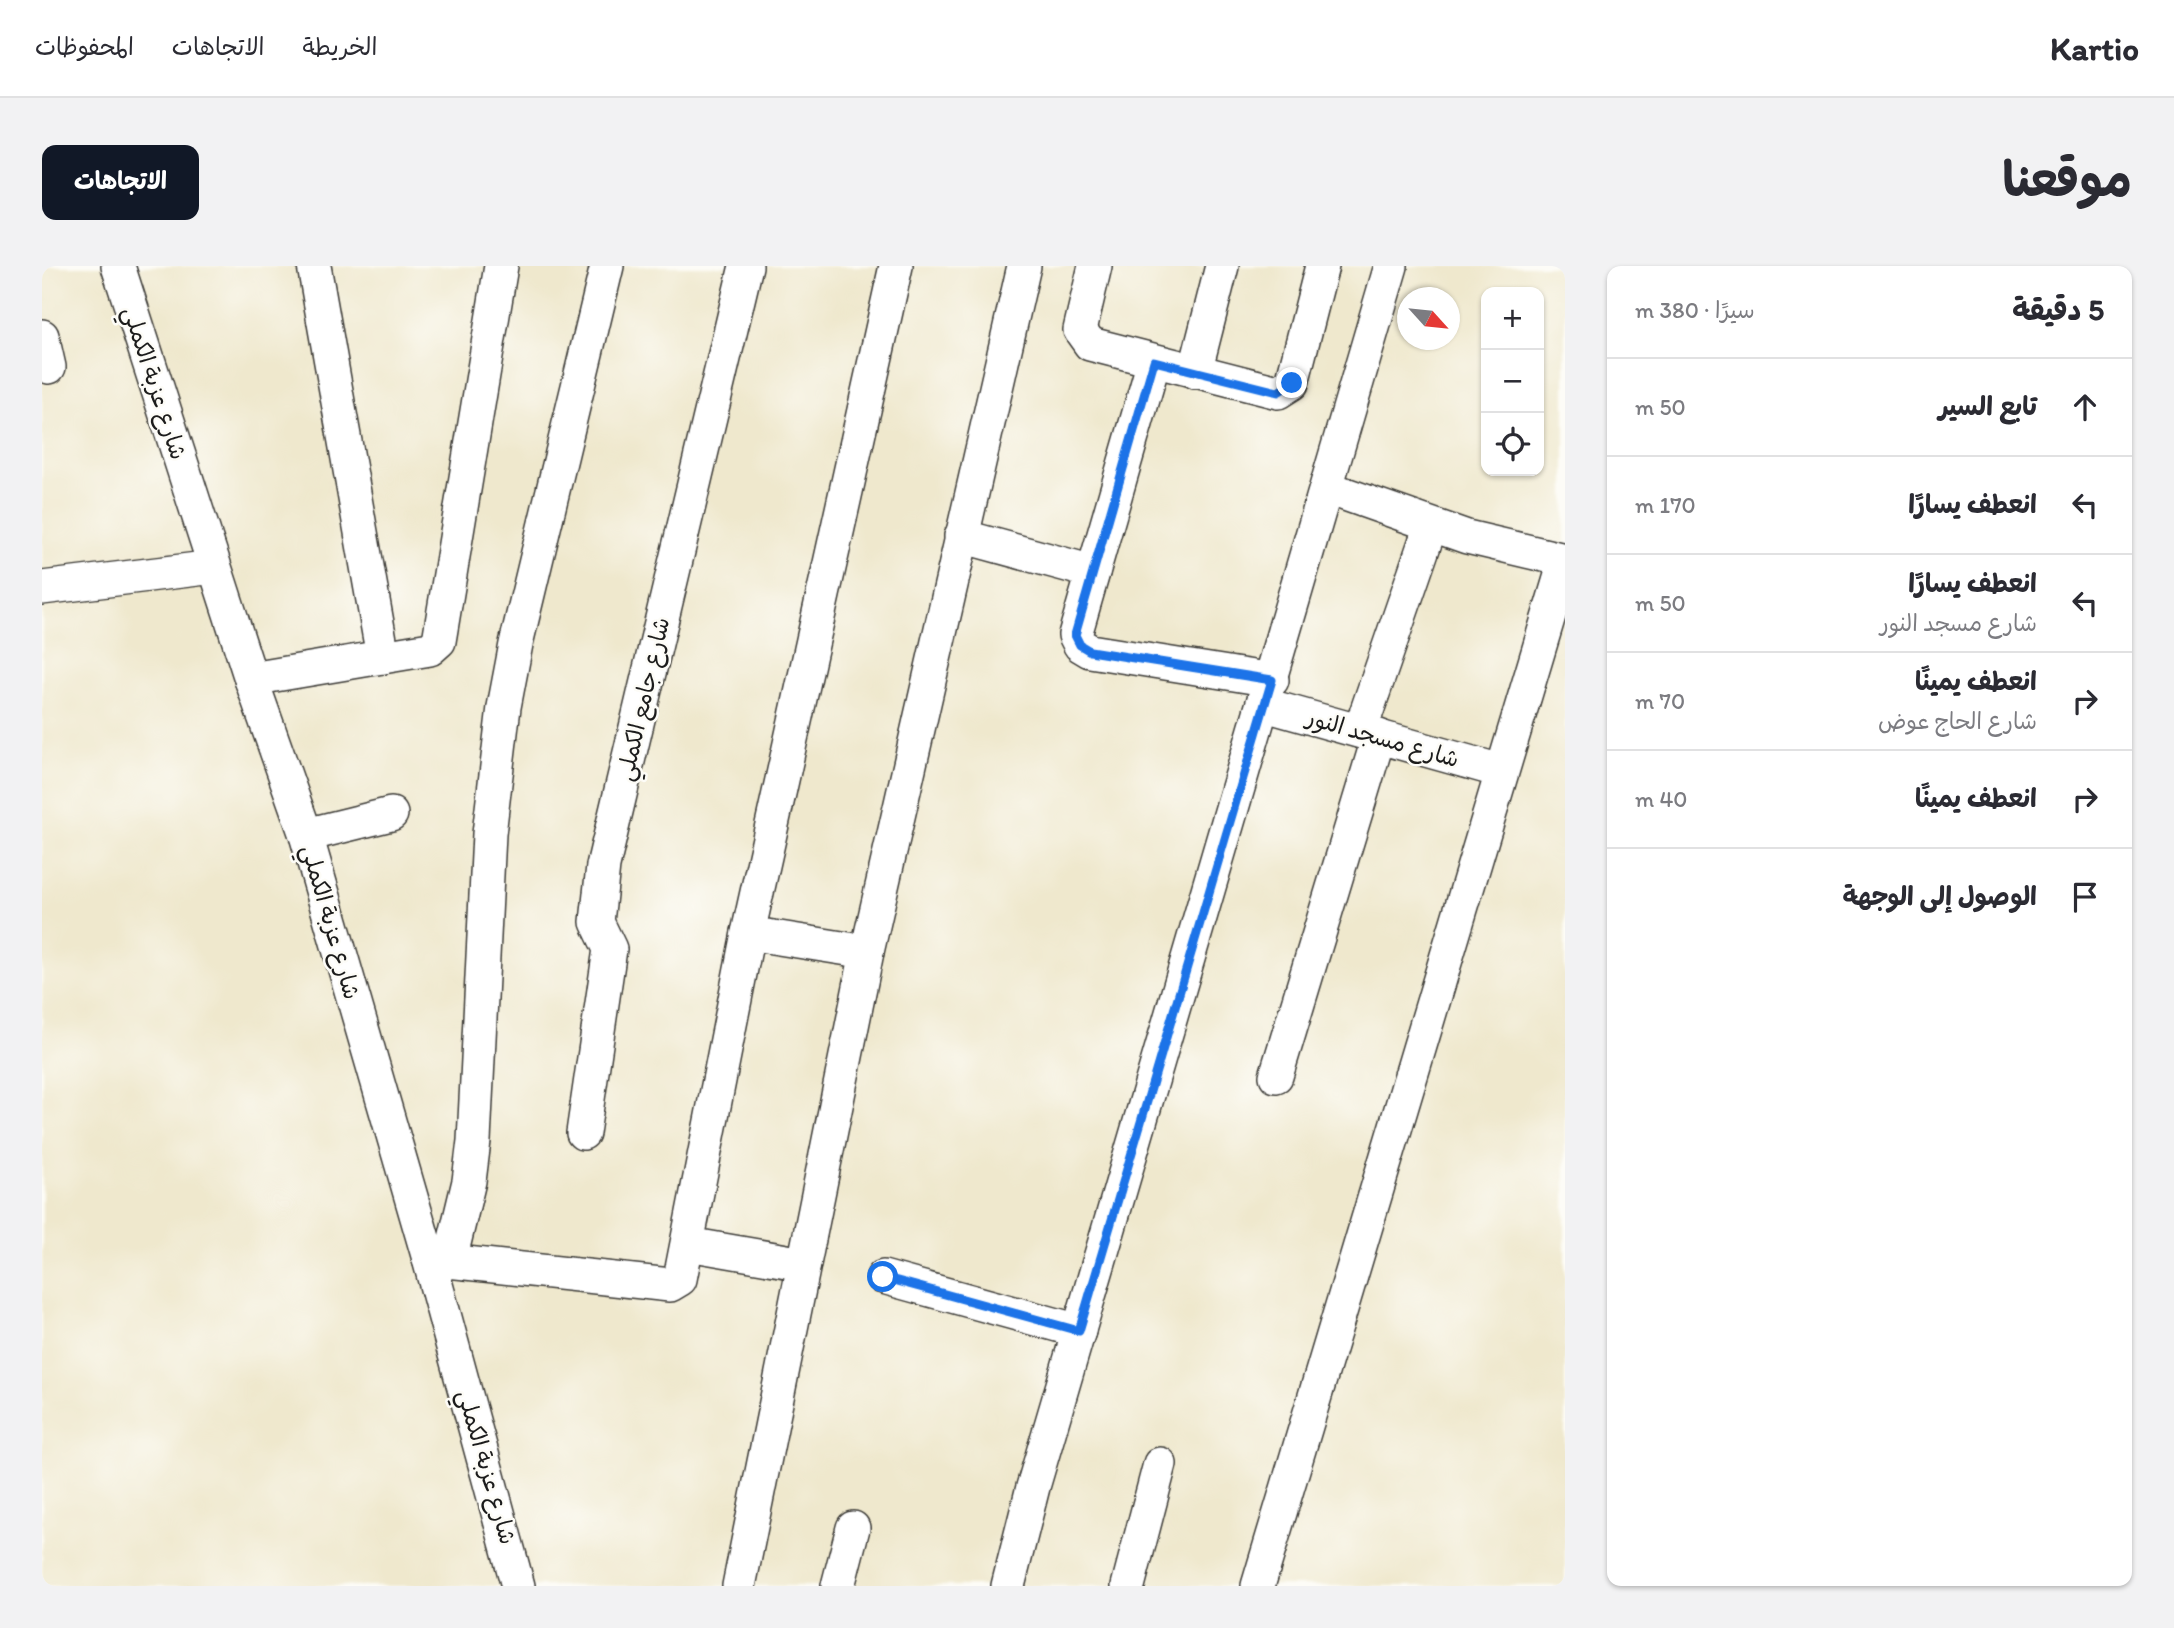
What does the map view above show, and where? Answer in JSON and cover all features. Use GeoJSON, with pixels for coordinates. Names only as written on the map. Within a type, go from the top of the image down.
{"type":"FeatureCollection","features":[{"type":"Feature","properties":{"kind":"street","name":"شارع عزبة الكملي"},"geometry":{"type":"LineString","coordinates":[[118,266],[251,679],[306,835],[439,1259],[518,1586]]}},
{"type":"Feature","properties":{"kind":"street"},"geometry":{"type":"LineString","coordinates":[[314,266],[383,657]]}},
{"type":"Feature","properties":{"kind":"street"},"geometry":{"type":"LineString","coordinates":[[251,679],[430,649],[442,635],[501,266]]}},
{"type":"Feature","properties":{"kind":"street"},"geometry":{"type":"LineString","coordinates":[[607,266],[516,644],[504,707],[489,834],[475,1129],[469,1181],[439,1259],[670,1285],[680,1279],[688,1244],[748,933],[896,266]]}},
{"type":"Feature","properties":{"kind":"street","name":"شارع جامع الكملي"},"geometry":{"type":"LineString","coordinates":[[583,1133],[610,949],[597,922],[603,866],[747,266]]}},
{"type":"Feature","properties":{"kind":"street"},"geometry":{"type":"LineString","coordinates":[[740,1586],[867,952],[1024,266]]}},
{"type":"Feature","properties":{"kind":"street"},"geometry":{"type":"LineString","coordinates":[[1095,266],[1081,336],[1097,348],[1278,392],[1290,387],[1322,266]]}},
{"type":"Feature","properties":{"kind":"street"},"geometry":{"type":"LineString","coordinates":[[1195,372],[1222,266]]}},
{"type":"Feature","properties":{"kind":"street"},"geometry":{"type":"LineString","coordinates":[[1008,1586],[1079,1331],[1269,692],[1391,266]]}},
{"type":"Feature","properties":{"kind":"street"},"geometry":{"type":"LineString","coordinates":[[961,536],[1093,572],[1154,361]]}},
{"type":"Feature","properties":{"kind":"street"},"geometry":{"type":"LineString","coordinates":[[1258,1586],[1501,771],[1557,619],[1565,561],[1507,549],[1328,488]]}},
{"type":"Feature","properties":{"kind":"street"},"geometry":{"type":"LineString","coordinates":[[1276,1076],[1369,734],[1431,525]]}},
{"type":"Feature","properties":{"kind":"street"},"geometry":{"type":"LineString","coordinates":[[42,588],[214,567]]}},
{"type":"Feature","properties":{"kind":"street","name":"شارع مسجد النور"},"geometry":{"type":"LineString","coordinates":[[1093,572],[1075,635],[1080,645],[1090,651],[1269,692],[1369,734],[1501,771]]}},
{"type":"Feature","properties":{"kind":"street"},"geometry":{"type":"LineString","coordinates":[[306,835],[391,814]]}},
{"type":"Feature","properties":{"kind":"street"},"geometry":{"type":"LineString","coordinates":[[748,933],[867,952]]}},
{"type":"Feature","properties":{"kind":"street"},"geometry":{"type":"LineString","coordinates":[[688,1244],[804,1264]]}},
{"type":"Feature","properties":{"kind":"street"},"geometry":{"type":"LineString","coordinates":[[883,1277],[1079,1331]]}},
{"type":"Feature","properties":{"kind":"street"},"geometry":{"type":"LineString","coordinates":[[1128,1586],[1160,1464]]}},
{"type":"Feature","properties":{"kind":"street"},"geometry":{"type":"LineString","coordinates":[[838,1586],[853,1528]]}},
{"type":"Feature","properties":{"kind":"route"},"geometry":{"type":"LineString","coordinates":[[883,1277],[1079,1331],[1272,680],[1090,651],[1080,645],[1075,635],[1154,361],[1278,392],[1290,387],[1292,383]]}}]}
